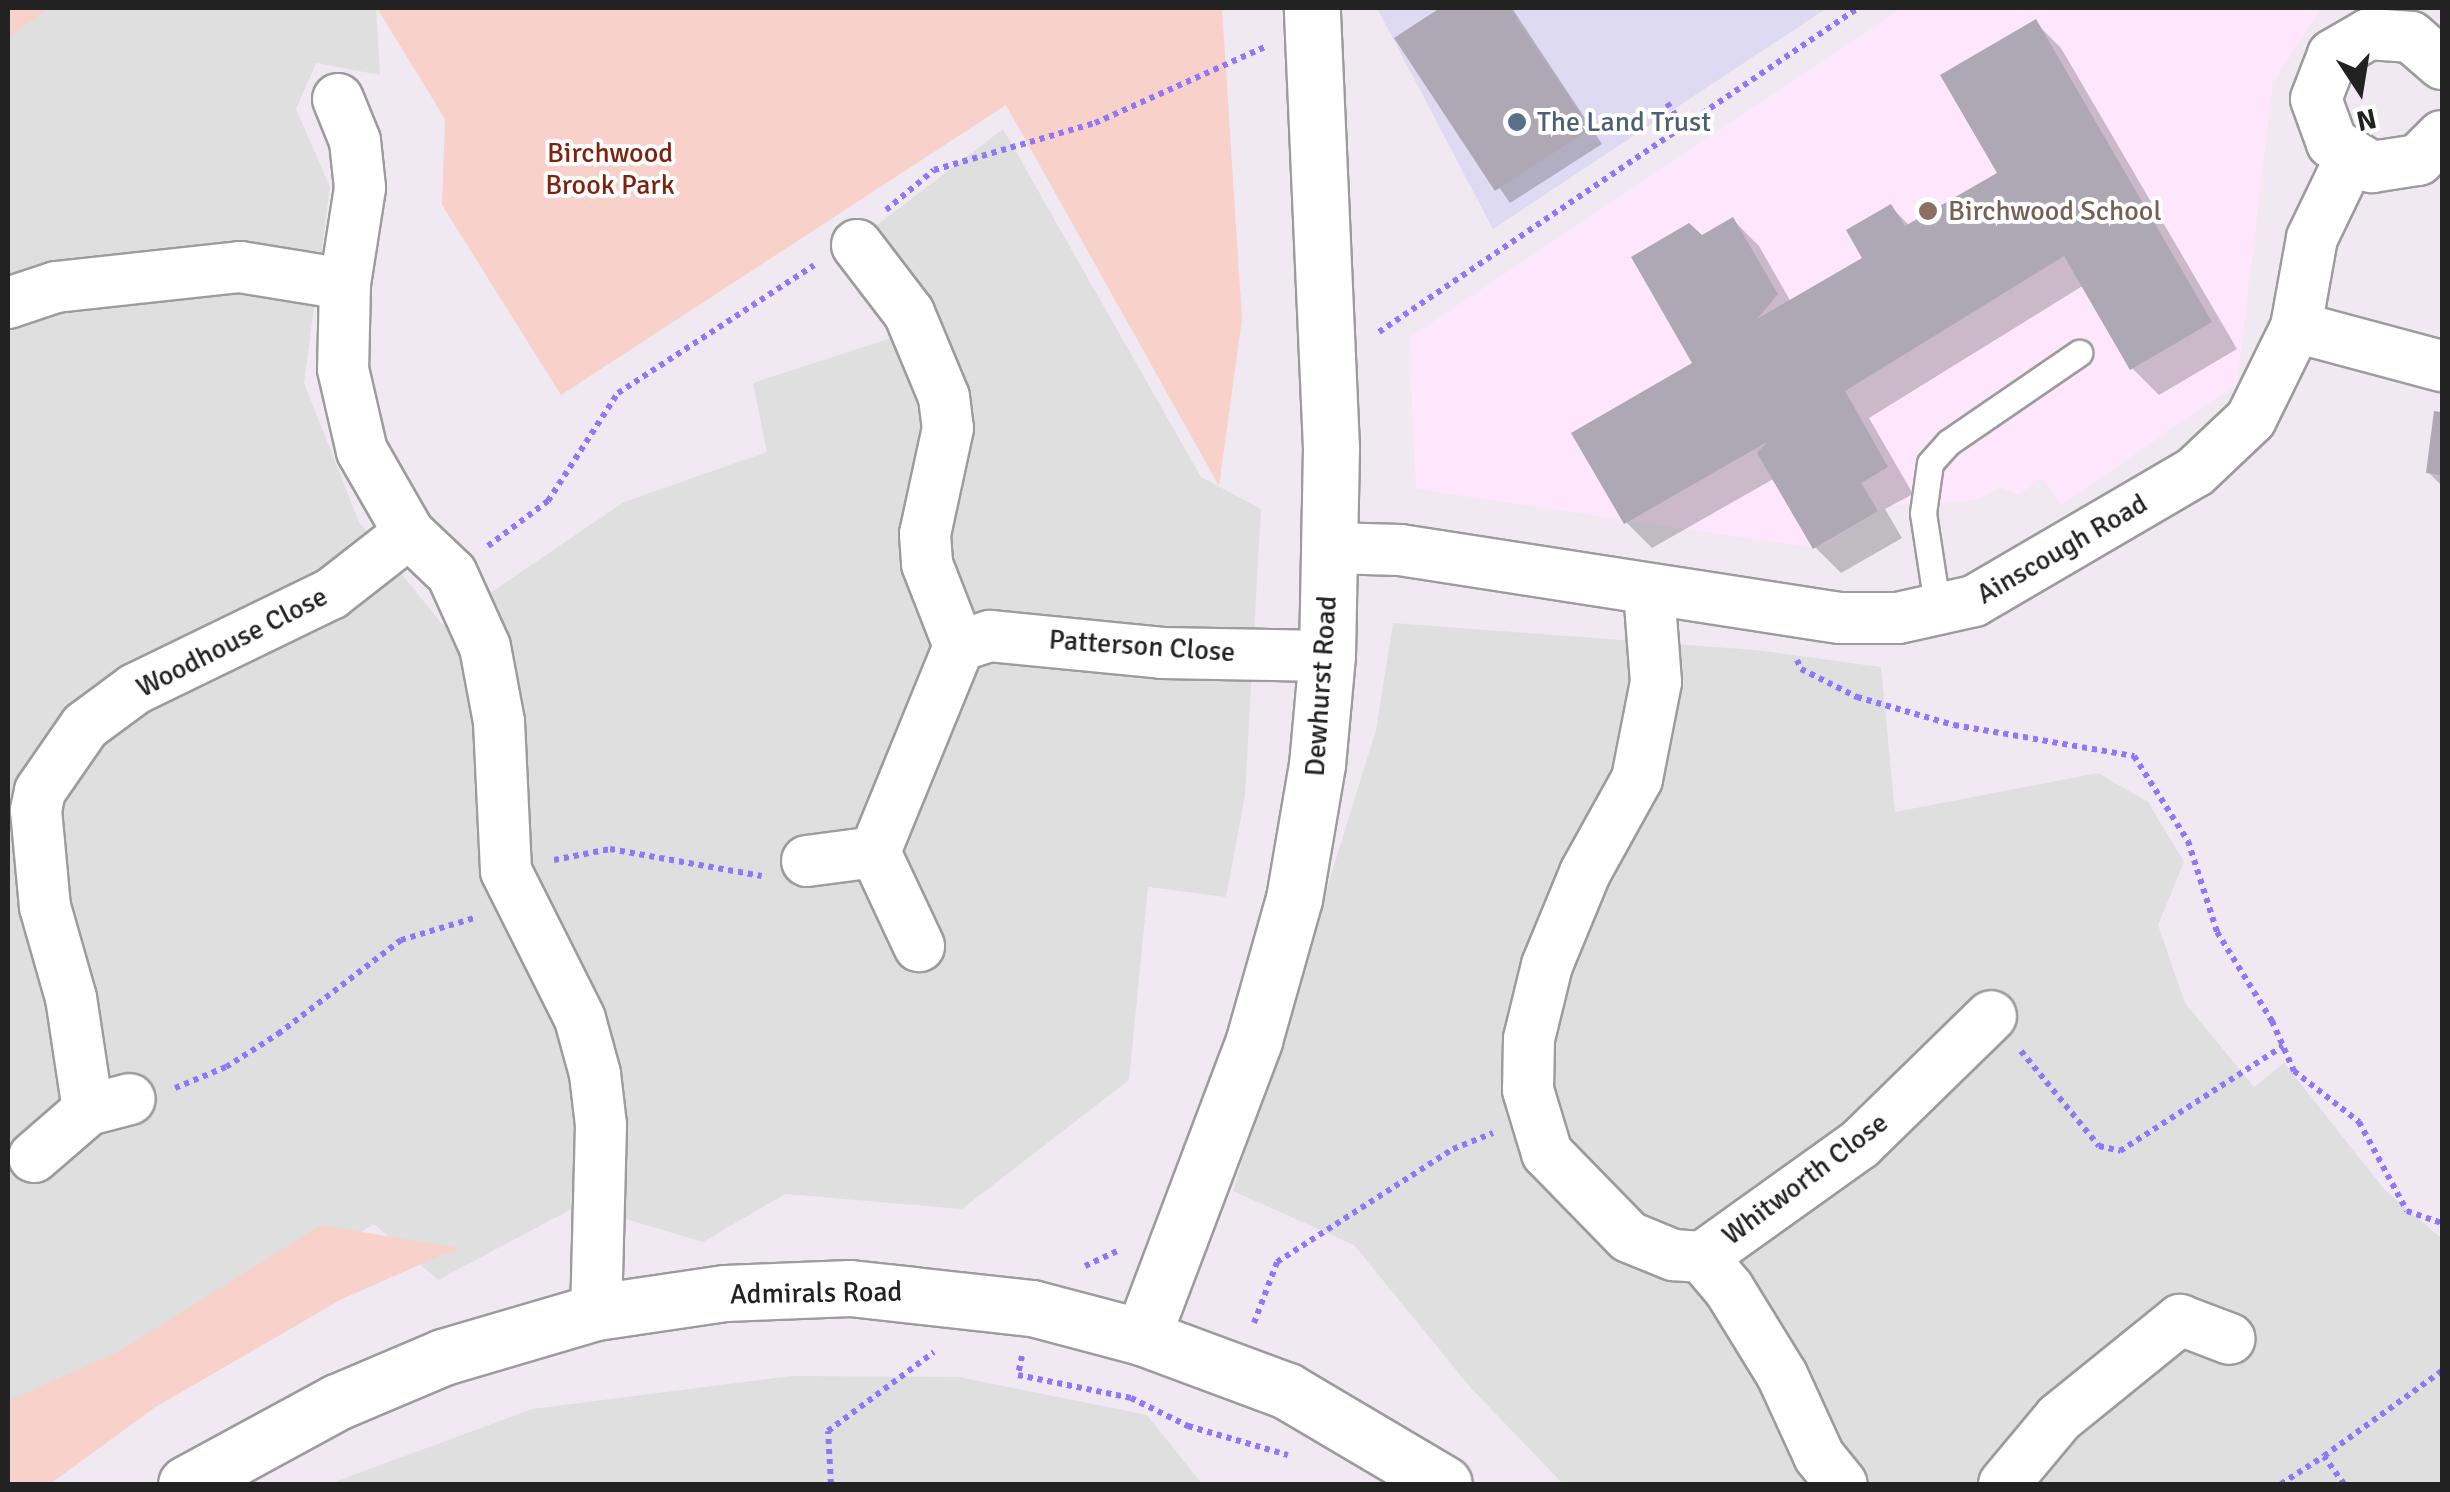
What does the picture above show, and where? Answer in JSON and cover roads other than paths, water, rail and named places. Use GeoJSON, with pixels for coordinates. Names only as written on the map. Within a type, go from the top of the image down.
{"type":"FeatureCollection","features":[{"type":"Feature","properties":{"kind":"street","name":"Dewhurst Road"},"geometry":{"type":"LineString","coordinates":[[1142,1337],[1254,1040],[1294,899],[1327,656],[1328,365],[1312,8]]}},
{"type":"Feature","properties":{"kind":"street"},"geometry":{"type":"LineString","coordinates":[[2442,64],[2411,37],[2370,20],[2333,55],[2316,99],[2332,143],[2350,159],[2396,167],[2418,160],[2442,136]]}},
{"type":"Feature","properties":{"kind":"street"},"geometry":{"type":"LineString","coordinates":[[338,99],[355,141],[360,188],[345,284],[342,369],[362,451],[409,532],[452,574],[485,647],[499,722],[506,871],[580,1019],[595,1074],[601,1125],[596,1312]]}},
{"type":"Feature","properties":{"kind":"street","name":"Ainscough Road"},"geometry":{"type":"LineString","coordinates":[[1330,548],[1400,550],[1649,591],[1870,619],[1938,611],[2009,584],[2226,448],[2276,378],[2296,326],[2312,238],[2350,159]]}},
{"type":"Feature","properties":{"kind":"street"},"geometry":{"type":"LineString","coordinates":[[857,245],[909,313],[944,396],[948,428],[925,534],[927,564],[959,646],[874,852],[919,946]]}},
{"type":"Feature","properties":{"kind":"street"},"geometry":{"type":"LineString","coordinates":[[8,304],[56,286],[240,266],[345,284]]}},
{"type":"Feature","properties":{"kind":"street"},"geometry":{"type":"LineString","coordinates":[[2296,326],[2442,366]]}},
{"type":"Feature","properties":{"kind":"street","name":"Woodhouse Close"},"geometry":{"type":"LineString","coordinates":[[34,1157],[109,1104],[45,907],[22,808],[40,791],[86,726],[122,698],[331,594],[409,532]]}},
{"type":"Feature","properties":{"kind":"street","name":"Whitworth Close"},"geometry":{"type":"LineString","coordinates":[[1649,591],[1656,682],[1637,780],[1585,873],[1547,965],[1530,1039],[1528,1090],[1548,1153],[1629,1237],[1673,1255],[1702,1257],[1860,1144],[1992,1016]]}},
{"type":"Feature","properties":{"kind":"street","name":"Patterson Close"},"geometry":{"type":"LineString","coordinates":[[959,646],[990,636],[1162,652],[1327,656]]}},
{"type":"Feature","properties":{"kind":"street"},"geometry":{"type":"LineString","coordinates":[[807,861],[874,852]]}},
{"type":"Feature","properties":{"kind":"street","name":"Whitworth Close"},"geometry":{"type":"LineString","coordinates":[[1702,1257],[1729,1289],[1782,1375],[1819,1456],[1842,1484]]}},
{"type":"Feature","properties":{"kind":"street","name":"Admirals Road"},"geometry":{"type":"LineString","coordinates":[[186,1484],[337,1402],[443,1357],[596,1312],[725,1293],[850,1288],[1032,1308],[1142,1337],[1287,1392],[1444,1484]]}},
{"type":"Feature","properties":{"kind":"street"},"geometry":{"type":"LineString","coordinates":[[2004,1484],[2059,1418],[2180,1320],[2230,1339]]}},
{"type":"Feature","properties":{"kind":"lane"},"geometry":{"type":"LineString","coordinates":[[1938,611],[1923,513],[1930,463],[1949,442],[2079,353]]}},
{"type":"Feature","properties":{"kind":"place","name":"The Land Trust"},"geometry":{"type":"Point","coordinates":[1517,122]}},
{"type":"Feature","properties":{"kind":"place","name":"Birchwood School"},"geometry":{"type":"Point","coordinates":[1928,211]}},
{"type":"Feature","properties":{"kind":"park label","name":"Birchwood Brook Park"},"geometry":{"type":"Point","coordinates":[610,169]}}]}
